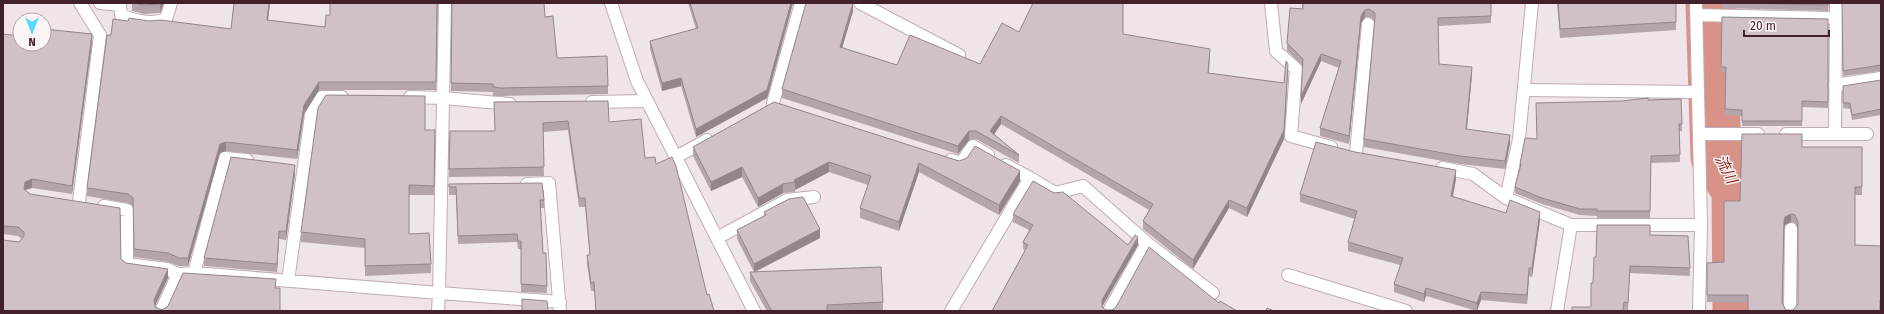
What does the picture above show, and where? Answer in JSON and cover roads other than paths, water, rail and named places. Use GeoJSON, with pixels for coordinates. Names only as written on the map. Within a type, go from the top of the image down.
{"type":"FeatureCollection","features":[{"type":"Feature","properties":{"kind":"street"},"geometry":{"type":"LineString","coordinates":[[79,202],[100,35],[80,3]]}},
{"type":"Feature","properties":{"kind":"street"},"geometry":{"type":"LineString","coordinates":[[100,3],[120,5],[121,15],[157,23],[166,19],[171,3]]}},
{"type":"Feature","properties":{"kind":"street"},"geometry":{"type":"LineString","coordinates":[[438,311],[445,3]]}},
{"type":"Feature","properties":{"kind":"street"},"geometry":{"type":"LineString","coordinates":[[611,3],[637,81],[754,311]]}},
{"type":"Feature","properties":{"kind":"street"},"geometry":{"type":"LineString","coordinates":[[760,110],[777,104],[801,3]]}},
{"type":"Feature","properties":{"kind":"street"},"geometry":{"type":"LineString","coordinates":[[860,3],[959,55]]}},
{"type":"Feature","properties":{"kind":"street"},"geometry":{"type":"LineString","coordinates":[[1271,3],[1276,51],[1296,69],[1291,136],[1372,156]]}},
{"type":"Feature","properties":{"kind":"street"},"geometry":{"type":"LineString","coordinates":[[1506,198],[1519,139],[1532,3]]}},
{"type":"Feature","properties":{"kind":"street"},"geometry":{"type":"LineString","coordinates":[[1835,134],[1836,3]]}},
{"type":"Feature","properties":{"kind":"street"},"geometry":{"type":"LineString","coordinates":[[1699,311],[1701,226],[1698,11],[1723,16],[1828,18]]}},
{"type":"Feature","properties":{"kind":"street"},"geometry":{"type":"LineString","coordinates":[[1356,153],[1368,24]]}},
{"type":"Feature","properties":{"kind":"street"},"geometry":{"type":"LineString","coordinates":[[1835,85],[1881,78]]}},
{"type":"Feature","properties":{"kind":"street"},"geometry":{"type":"LineString","coordinates":[[1524,90],[1698,92]]}},
{"type":"Feature","properties":{"kind":"street"},"geometry":{"type":"LineString","coordinates":[[288,281],[311,115],[322,97],[352,97]]}},
{"type":"Feature","properties":{"kind":"street"},"geometry":{"type":"LineString","coordinates":[[398,97],[443,98],[501,104],[524,104]]}},
{"type":"Feature","properties":{"kind":"street"},"geometry":{"type":"LineString","coordinates":[[578,102],[647,101]]}},
{"type":"Feature","properties":{"kind":"street"},"geometry":{"type":"LineString","coordinates":[[676,157],[718,134]]}},
{"type":"Feature","properties":{"kind":"street"},"geometry":{"type":"LineString","coordinates":[[1700,134],[1867,134]]}},
{"type":"Feature","properties":{"kind":"street"},"geometry":{"type":"LineString","coordinates":[[938,156],[961,163],[973,146],[1055,193],[1083,186],[1148,242],[1213,293]]}},
{"type":"Feature","properties":{"kind":"street"},"geometry":{"type":"LineString","coordinates":[[194,273],[225,158],[257,162]]}},
{"type":"Feature","properties":{"kind":"street"},"geometry":{"type":"LineString","coordinates":[[288,165],[304,167]]}},
{"type":"Feature","properties":{"kind":"street"},"geometry":{"type":"LineString","coordinates":[[1426,166],[1473,174],[1506,198],[1570,225],[1701,226]]}},
{"type":"Feature","properties":{"kind":"street"},"geometry":{"type":"LineString","coordinates":[[951,311],[1030,178]]}},
{"type":"Feature","properties":{"kind":"street"},"geometry":{"type":"LineString","coordinates":[[65,200],[127,210],[127,264],[167,270],[178,274],[194,273],[439,293],[560,307],[549,183],[518,184]]}},
{"type":"Feature","properties":{"kind":"street"},"geometry":{"type":"LineString","coordinates":[[441,185],[457,185]]}},
{"type":"Feature","properties":{"kind":"street"},"geometry":{"type":"LineString","coordinates":[[717,238],[787,200],[814,197]]}},
{"type":"Feature","properties":{"kind":"street"},"geometry":{"type":"LineString","coordinates":[[1557,311],[1570,225]]}},
{"type":"Feature","properties":{"kind":"street"},"geometry":{"type":"LineString","coordinates":[[1790,311],[1791,229]]}},
{"type":"Feature","properties":{"kind":"street"},"geometry":{"type":"LineString","coordinates":[[1109,311],[1148,242]]}},
{"type":"Feature","properties":{"kind":"street"},"geometry":{"type":"LineString","coordinates":[[161,311],[178,274]]}},
{"type":"Feature","properties":{"kind":"street"},"geometry":{"type":"LineString","coordinates":[[1288,275],[1406,311]]}},
{"type":"Feature","properties":{"kind":"waterway","name":"流川"},"geometry":{"type":"LineString","coordinates":[[1711,3],[1716,157],[1737,190],[1738,311]]}}]}
